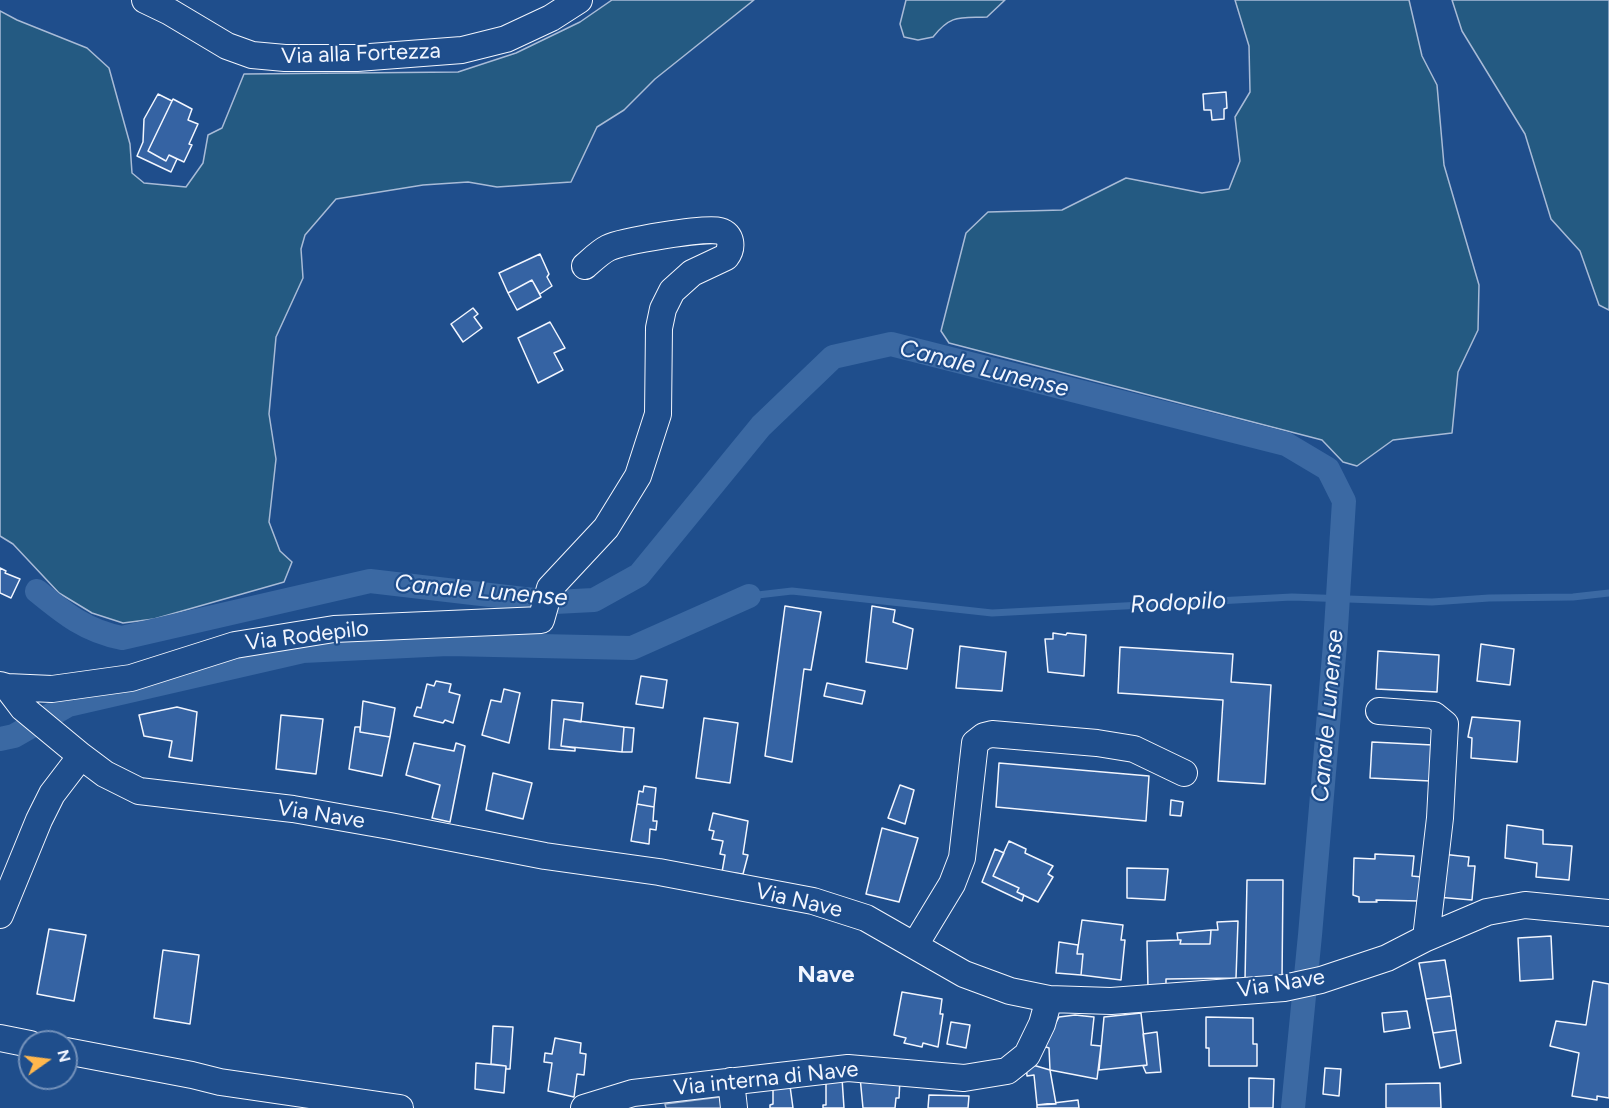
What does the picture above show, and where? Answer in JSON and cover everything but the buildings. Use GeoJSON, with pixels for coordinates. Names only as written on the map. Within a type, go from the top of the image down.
{"type":"FeatureCollection","features":[{"type":"Feature","properties":{"kind":"street","name":"Via alla Fortezza"},"geometry":{"type":"LineString","coordinates":[[145,0],[227,46],[252,55],[285,58],[357,58],[462,50],[506,39],[551,18],[579,0]]}},
{"type":"Feature","properties":{"kind":"street","name":"Via Rodepilo"},"geometry":{"type":"LineString","coordinates":[[4,686],[52,689],[131,678],[235,645],[334,629],[541,620],[548,598],[576,560],[606,528],[638,476],[658,414],[659,328],[663,309],[672,291],[692,273],[726,257],[730,253],[731,242],[728,236],[718,230],[655,236],[608,248],[585,266]]}},
{"type":"Feature","properties":{"kind":"street","name":"Via Nave"},"geometry":{"type":"LineString","coordinates":[[4,686],[23,708],[81,756],[105,774],[140,791],[293,810],[545,856],[659,872],[813,901],[866,918],[964,974],[1010,991],[1049,999],[1111,1001],[1284,988],[1321,980],[1387,958],[1426,938],[1487,912],[1525,905],[1609,913]]}},
{"type":"Feature","properties":{"kind":"street"},"geometry":{"type":"LineString","coordinates":[[1379,711],[1434,715],[1445,724],[1440,819],[1426,938]]}},
{"type":"Feature","properties":{"kind":"street"},"geometry":{"type":"LineString","coordinates":[[915,945],[952,885],[962,858],[975,743],[984,736],[992,734],[1097,743],[1134,749],[1184,773]]}},
{"type":"Feature","properties":{"kind":"street"},"geometry":{"type":"LineString","coordinates":[[0,915],[52,794],[81,756]]}},
{"type":"Feature","properties":{"kind":"street","name":"Via interna di Nave"},"geometry":{"type":"LineString","coordinates":[[584,1108],[633,1093],[848,1068],[964,1078],[1007,1071],[1026,1055],[1042,1024],[1049,999]]}},
{"type":"Feature","properties":{"kind":"street"},"geometry":{"type":"LineString","coordinates":[[0,1038],[18,1042]]}},
{"type":"Feature","properties":{"kind":"street"},"geometry":{"type":"LineString","coordinates":[[78,1053],[220,1082],[400,1108]]}},
{"type":"Feature","properties":{"kind":"street"},"geometry":{"type":"LineString","coordinates":[[731,1082],[734,1108]]}},
{"type":"Feature","properties":{"kind":"shaded area"},"geometry":{"type":"Polygon","coordinates":[[[612,0],[754,0],[655,79],[624,110],[597,127],[571,182],[497,187],[468,182],[423,185],[336,199],[305,235],[301,249],[303,278],[276,337],[269,414],[276,459],[269,522],[280,551],[292,562],[284,582],[154,619],[123,623],[92,613],[59,593],[13,544],[0,536],[0,11],[87,48],[109,68],[130,144],[132,173],[144,183],[186,187],[203,163],[208,135],[222,128],[244,74],[458,72],[516,53],[580,22],[612,0]]]}},
{"type":"Feature","properties":{"kind":"shaded area"},"geometry":{"type":"Polygon","coordinates":[[[906,0],[1005,0],[987,17],[951,21],[933,37],[918,40],[904,37],[900,24],[906,0]]]}},
{"type":"Feature","properties":{"kind":"shaded area"},"geometry":{"type":"Polygon","coordinates":[[[1235,0],[1409,0],[1422,56],[1437,85],[1444,165],[1479,285],[1478,330],[1458,372],[1452,433],[1393,440],[1357,466],[1343,462],[1322,440],[949,343],[941,331],[966,233],[988,212],[1062,210],[1126,178],[1202,193],[1229,189],[1240,161],[1235,117],[1250,92],[1249,46],[1235,0]]]}},
{"type":"Feature","properties":{"kind":"shaded area"},"geometry":{"type":"Polygon","coordinates":[[[1452,0],[1609,0],[1609,310],[1599,305],[1580,251],[1551,219],[1525,134],[1462,31],[1452,0]]]}},
{"type":"Feature","properties":{"kind":"shaded area"},"geometry":{"type":"Polygon","coordinates":[[[720,1097],[722,1108],[666,1108],[665,1104],[720,1097]]]}},
{"type":"Feature","properties":{"kind":"waterway","name":"Canale Lunense"},"geometry":{"type":"LineString","coordinates":[[37,591],[76,620],[97,631],[122,638],[370,581],[555,602],[594,600],[639,575],[761,426],[833,357],[891,344],[1286,444],[1328,469],[1344,501],[1335,644],[1293,1108]]}},
{"type":"Feature","properties":{"kind":"waterway","name":"Rodopilo"},"geometry":{"type":"LineString","coordinates":[[749,596],[792,591],[992,613],[1292,597],[1432,602],[1489,598],[1573,597],[1609,593]]}},
{"type":"Feature","properties":{"kind":"waterway"},"geometry":{"type":"LineString","coordinates":[[0,739],[14,736],[68,705],[303,651],[448,644],[632,648],[749,596]]}},
{"type":"Feature","properties":{"kind":"district","name":"Nave"},"geometry":{"type":"Point","coordinates":[826,975]}}]}
